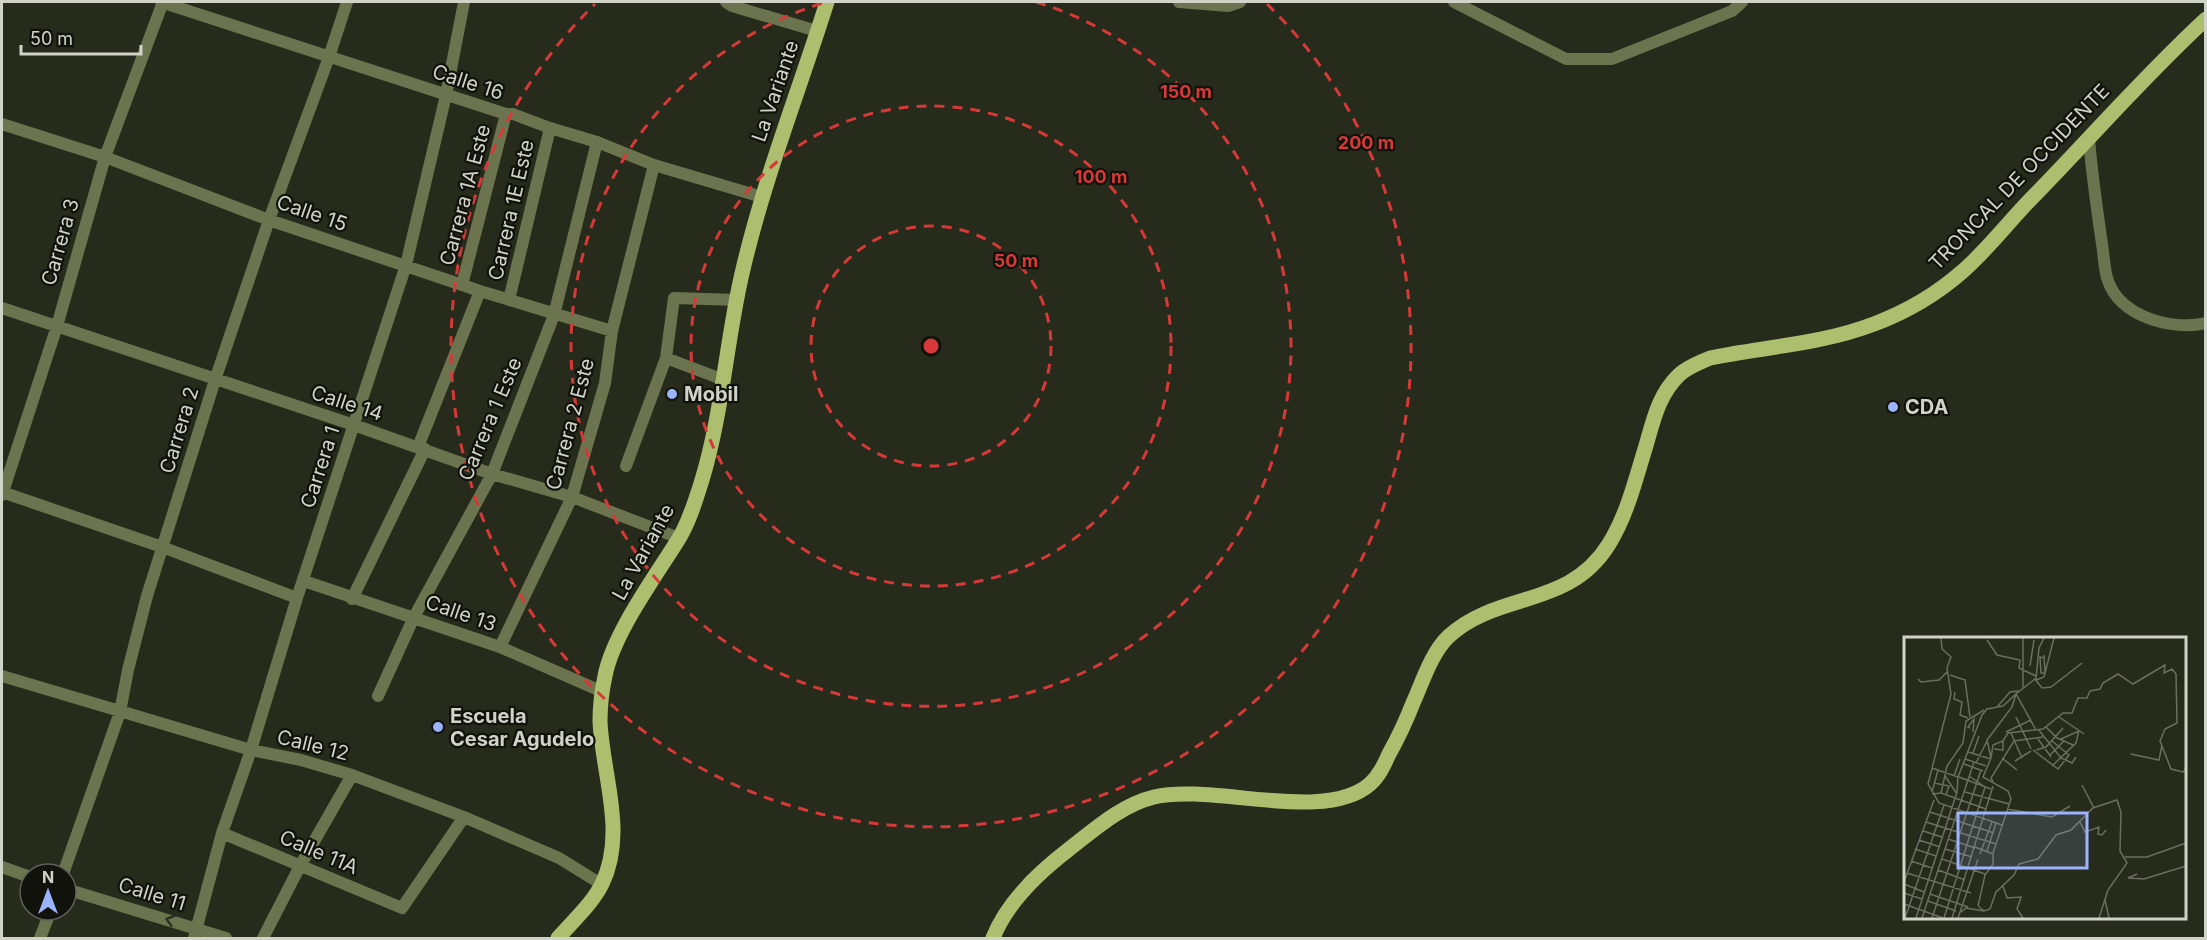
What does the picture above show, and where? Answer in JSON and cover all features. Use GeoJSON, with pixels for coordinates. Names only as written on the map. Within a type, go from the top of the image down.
{"type":"FeatureCollection","features":[{"type":"Feature","properties":{"kind":"main road","name":"La Variante"},"geometry":{"type":"LineString","coordinates":[[558,939],[602,884],[608,864],[612,833],[611,800],[600,720],[610,657],[656,573],[680,538],[702,479],[717,418],[737,300],[762,197],[827,2]]}},
{"type":"Feature","properties":{"kind":"main road","name":"TRONCAL DE OCCIDENTE"},"geometry":{"type":"LineString","coordinates":[[993,939],[998,925],[1010,906],[1054,861],[1111,817],[1134,804],[1153,797],[1173,794],[1202,794],[1300,802],[1330,800],[1349,796],[1364,789],[1373,782],[1383,767],[1403,728],[1428,669],[1446,639],[1479,616],[1564,587],[1596,562],[1619,526],[1657,409],[1666,391],[1680,374],[1693,365],[1710,358],[1833,336],[1873,324],[1905,310],[1936,291],[1964,270],[2132,91],[2205,19]]}},
{"type":"Feature","properties":{"kind":"street","name":"Calle 16"},"geometry":{"type":"LineString","coordinates":[[162,2],[446,95],[506,114],[513,114],[550,129],[597,142],[654,165],[762,197]]}},
{"type":"Feature","properties":{"kind":"street","name":"Carrera 3"},"geometry":{"type":"LineString","coordinates":[[2,493],[57,326],[105,157],[162,2]]}},
{"type":"Feature","properties":{"kind":"street","name":"Carrera 2"},"geometry":{"type":"LineString","coordinates":[[67,862],[120,712],[144,607],[215,380],[347,2]]}},
{"type":"Feature","properties":{"kind":"street","name":"Carrera 1"},"geometry":{"type":"LineString","coordinates":[[196,933],[222,833],[251,750],[297,598],[406,266],[446,95],[464,2]]}},
{"type":"Feature","properties":{"kind":"street"},"geometry":{"type":"LineString","coordinates":[[727,2],[732,6],[817,31]]}},
{"type":"Feature","properties":{"kind":"street"},"geometry":{"type":"LineString","coordinates":[[1179,2],[1228,6],[1240,2]]}},
{"type":"Feature","properties":{"kind":"street"},"geometry":{"type":"LineString","coordinates":[[1454,2],[1566,59],[1612,59],[1732,11],[1742,2]]}},
{"type":"Feature","properties":{"kind":"street","name":"Carrera 1A Este"},"geometry":{"type":"LineString","coordinates":[[462,285],[506,114]]}},
{"type":"Feature","properties":{"kind":"street","name":"Calle 15"},"geometry":{"type":"LineString","coordinates":[[2,124],[105,157],[269,220],[554,315],[612,331]]}},
{"type":"Feature","properties":{"kind":"street","name":"Carrera 1E Este"},"geometry":{"type":"LineString","coordinates":[[509,300],[550,129]]}},
{"type":"Feature","properties":{"kind":"street"},"geometry":{"type":"LineString","coordinates":[[2089,139],[2108,281],[2118,297],[2133,310],[2163,324],[2194,326],[2205,322]]}},
{"type":"Feature","properties":{"kind":"street","name":"Carrera 1 Este"},"geometry":{"type":"LineString","coordinates":[[378,696],[414,618],[492,474],[554,315],[597,142]]}},
{"type":"Feature","properties":{"kind":"street","name":"Carrera 2 Este"},"geometry":{"type":"LineString","coordinates":[[500,647],[572,497],[605,382],[612,331],[654,165]]}},
{"type":"Feature","properties":{"kind":"street"},"geometry":{"type":"LineString","coordinates":[[352,599],[422,448],[480,291]]}},
{"type":"Feature","properties":{"kind":"street"},"geometry":{"type":"LineString","coordinates":[[626,466],[666,358],[674,298],[737,300]]}},
{"type":"Feature","properties":{"kind":"street","name":"Calle 14"},"geometry":{"type":"LineString","coordinates":[[2,308],[422,448],[492,474],[572,497],[680,538]]}},
{"type":"Feature","properties":{"kind":"street"},"geometry":{"type":"LineString","coordinates":[[666,358],[724,380]]}},
{"type":"Feature","properties":{"kind":"street"},"geometry":{"type":"LineString","coordinates":[[2,493],[162,547],[297,598]]}},
{"type":"Feature","properties":{"kind":"street","name":"Calle 13"},"geometry":{"type":"LineString","coordinates":[[304,581],[500,647],[603,692]]}},
{"type":"Feature","properties":{"kind":"street","name":"Calle 12"},"geometry":{"type":"LineString","coordinates":[[2,676],[251,750],[301,759],[352,775],[464,817],[560,858],[602,884]]}},
{"type":"Feature","properties":{"kind":"street"},"geometry":{"type":"LineString","coordinates":[[263,939],[300,866],[352,775]]}},
{"type":"Feature","properties":{"kind":"street","name":"Calle 11A"},"geometry":{"type":"LineString","coordinates":[[222,833],[402,908],[464,817]]}},
{"type":"Feature","properties":{"kind":"street"},"geometry":{"type":"LineString","coordinates":[[2,867],[18,873]]}},
{"type":"Feature","properties":{"kind":"street","name":"Calle 11"},"geometry":{"type":"LineString","coordinates":[[78,893],[196,933],[226,939]]}},
{"type":"Feature","properties":{"kind":"street"},"geometry":{"type":"LineString","coordinates":[[40,939],[46,922]]}},
{"type":"Feature","properties":{"kind":"place","name":"Mobil"},"geometry":{"type":"Point","coordinates":[672,394]}},
{"type":"Feature","properties":{"kind":"place","name":"CDA"},"geometry":{"type":"Point","coordinates":[1893,407]}},
{"type":"Feature","properties":{"kind":"place","name":"Escuela Cesar Agudelo"},"geometry":{"type":"Point","coordinates":[438,727]}}]}
